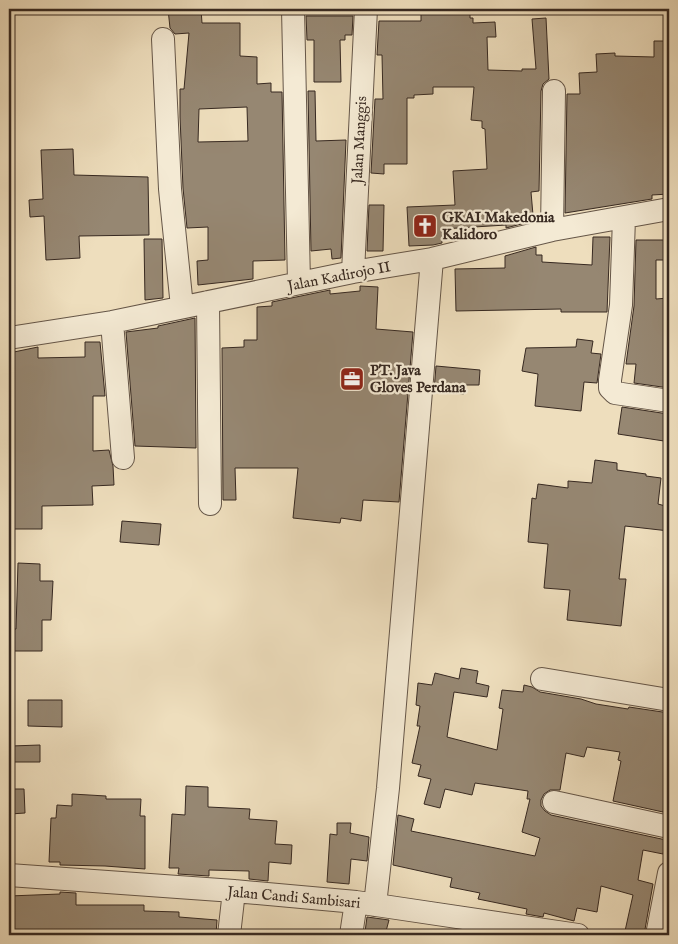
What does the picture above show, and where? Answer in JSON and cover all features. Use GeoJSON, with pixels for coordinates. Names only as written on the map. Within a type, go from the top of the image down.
{"type":"FeatureCollection","features":[{"type":"Feature","properties":{"kind":"street"},"geometry":{"type":"LineString","coordinates":[[293,9],[299,283]]}},
{"type":"Feature","properties":{"kind":"street","name":"Jalan Manggis"},"geometry":{"type":"LineString","coordinates":[[353,272],[366,9]]}},
{"type":"Feature","properties":{"kind":"street"},"geometry":{"type":"LineString","coordinates":[[163,39],[170,189],[182,307]]}},
{"type":"Feature","properties":{"kind":"street"},"geometry":{"type":"LineString","coordinates":[[552,230],[554,92]]}},
{"type":"Feature","properties":{"kind":"street","name":"Jalan Kadirojo II"},"geometry":{"type":"LineString","coordinates":[[9,338],[112,322],[353,272],[432,259],[552,230],[669,209]]}},
{"type":"Feature","properties":{"kind":"street"},"geometry":{"type":"LineString","coordinates":[[624,218],[621,305],[610,388],[615,393],[669,401]]}},
{"type":"Feature","properties":{"kind":"street"},"geometry":{"type":"LineString","coordinates":[[351,935],[366,903],[388,788],[432,259]]}},
{"type":"Feature","properties":{"kind":"street"},"geometry":{"type":"LineString","coordinates":[[208,302],[210,504]]}},
{"type":"Feature","properties":{"kind":"street"},"geometry":{"type":"LineString","coordinates":[[112,322],[123,458]]}},
{"type":"Feature","properties":{"kind":"street"},"geometry":{"type":"LineString","coordinates":[[542,680],[669,700]]}},
{"type":"Feature","properties":{"kind":"street"},"geometry":{"type":"LineString","coordinates":[[554,802],[669,827]]}},
{"type":"Feature","properties":{"kind":"street"},"geometry":{"type":"LineString","coordinates":[[657,935],[669,873]]}},
{"type":"Feature","properties":{"kind":"street","name":"Jalan Candi Sambisari"},"geometry":{"type":"LineString","coordinates":[[9,876],[234,891],[366,903],[578,935]]}},
{"type":"Feature","properties":{"kind":"street"},"geometry":{"type":"LineString","coordinates":[[229,935],[234,891]]}},
{"type":"Feature","properties":{"kind":"building"},"geometry":{"type":"Polygon","coordinates":[[[168,9],[201,9],[202,23],[240,23],[240,56],[257,57],[257,84],[271,83],[271,92],[282,92],[285,260],[253,261],[253,279],[198,285],[197,261],[208,260],[208,227],[187,228],[183,188],[180,89],[184,89],[189,33],[175,34],[170,28],[168,9]],[[247,107],[199,109],[198,142],[248,141],[247,107]]]}},
{"type":"Feature","properties":{"kind":"building"},"geometry":{"type":"Polygon","coordinates":[[[421,9],[470,9],[470,18],[473,18],[473,23],[495,22],[496,37],[487,37],[488,70],[522,71],[522,69],[536,69],[532,19],[546,18],[549,79],[543,84],[541,91],[539,191],[531,192],[533,215],[525,216],[525,223],[506,228],[506,225],[442,229],[442,243],[409,246],[407,207],[455,205],[453,171],[487,169],[485,129],[482,128],[482,121],[471,120],[474,87],[433,87],[433,94],[414,95],[414,98],[407,98],[407,164],[384,164],[384,174],[371,173],[375,99],[383,99],[382,55],[377,55],[379,21],[421,21],[421,9]]]}},
{"type":"Feature","properties":{"kind":"building"},"geometry":{"type":"Polygon","coordinates":[[[306,16],[353,16],[352,35],[345,35],[345,40],[340,40],[341,82],[314,82],[314,40],[307,40],[306,16]]]}},
{"type":"Feature","properties":{"kind":"building"},"geometry":{"type":"Polygon","coordinates":[[[654,41],[669,41],[669,194],[652,195],[652,199],[565,213],[567,94],[580,94],[579,73],[597,72],[596,54],[615,53],[615,56],[654,57],[654,41]]]}},
{"type":"Feature","properties":{"kind":"building"},"geometry":{"type":"Polygon","coordinates":[[[308,91],[315,91],[316,141],[346,140],[341,258],[332,259],[331,249],[311,251],[308,91]]]}},
{"type":"Feature","properties":{"kind":"building"},"geometry":{"type":"Polygon","coordinates":[[[73,149],[74,175],[148,177],[149,235],[79,236],[80,258],[46,260],[44,216],[30,217],[29,200],[43,199],[41,150],[73,149]]]}},
{"type":"Feature","properties":{"kind":"building"},"geometry":{"type":"Polygon","coordinates":[[[369,205],[384,205],[383,251],[367,251],[369,205]]]}},
{"type":"Feature","properties":{"kind":"building"},"geometry":{"type":"Polygon","coordinates":[[[593,237],[610,237],[607,312],[561,312],[561,309],[456,311],[455,269],[505,268],[505,256],[536,247],[536,255],[542,255],[542,262],[592,265],[593,237]]]}},
{"type":"Feature","properties":{"kind":"building"},"geometry":{"type":"Polygon","coordinates":[[[144,239],[162,239],[163,298],[145,300],[144,239]]]}},
{"type":"Feature","properties":{"kind":"building"},"geometry":{"type":"Polygon","coordinates":[[[636,240],[669,240],[669,260],[656,260],[656,299],[669,298],[669,388],[634,383],[636,364],[626,364],[634,306],[636,240]]]}},
{"type":"Feature","properties":{"kind":"building"},"geometry":{"type":"Polygon","coordinates":[[[360,286],[378,287],[376,329],[413,332],[399,502],[363,500],[361,521],[341,518],[340,523],[293,518],[298,468],[235,468],[236,500],[223,500],[222,348],[244,347],[244,340],[257,340],[257,307],[272,306],[272,302],[330,290],[330,294],[360,291],[360,286]]]}},
{"type":"Feature","properties":{"kind":"building"},"geometry":{"type":"Polygon","coordinates":[[[195,318],[196,448],[135,446],[126,332],[158,328],[158,326],[195,318]]]}},
{"type":"Feature","properties":{"kind":"building"},"geometry":{"type":"Polygon","coordinates":[[[577,339],[593,341],[591,353],[601,354],[597,383],[584,382],[581,411],[535,406],[538,374],[522,371],[526,348],[576,347],[577,339]]]}},
{"type":"Feature","properties":{"kind":"building"},"geometry":{"type":"Polygon","coordinates":[[[85,342],[100,342],[105,396],[93,396],[93,451],[109,450],[113,466],[114,485],[92,486],[93,505],[42,506],[42,529],[9,529],[9,353],[38,347],[38,358],[85,357],[85,342]]]}},
{"type":"Feature","properties":{"kind":"building"},"geometry":{"type":"Polygon","coordinates":[[[436,366],[480,370],[479,385],[465,385],[464,394],[434,391],[436,366]]]}},
{"type":"Feature","properties":{"kind":"building"},"geometry":{"type":"Polygon","coordinates":[[[622,407],[668,414],[664,441],[618,434],[622,407]]]}},
{"type":"Feature","properties":{"kind":"building"},"geometry":{"type":"Polygon","coordinates":[[[595,460],[617,463],[617,470],[661,478],[658,504],[669,507],[669,531],[625,526],[619,579],[626,579],[621,626],[567,620],[570,590],[544,588],[548,544],[528,542],[532,498],[536,499],[538,484],[568,488],[568,481],[592,483],[595,460]]]}},
{"type":"Feature","properties":{"kind":"building"},"geometry":{"type":"Polygon","coordinates":[[[122,521],[161,524],[159,545],[120,542],[122,521]]]}},
{"type":"Feature","properties":{"kind":"building"},"geometry":{"type":"Polygon","coordinates":[[[18,563],[40,564],[40,581],[53,581],[51,620],[42,620],[42,651],[12,651],[12,629],[16,629],[18,563]]]}},
{"type":"Feature","properties":{"kind":"building"},"geometry":{"type":"Polygon","coordinates":[[[461,668],[478,671],[476,683],[489,686],[487,697],[454,692],[447,737],[497,750],[503,709],[499,708],[502,690],[523,692],[524,685],[540,692],[581,699],[596,704],[669,713],[669,784],[663,812],[613,801],[621,761],[618,760],[620,752],[587,747],[584,757],[566,753],[560,790],[550,790],[544,794],[541,800],[541,806],[551,815],[666,840],[663,854],[643,850],[638,880],[653,884],[644,935],[625,931],[633,895],[601,886],[597,912],[577,908],[574,921],[544,913],[543,917],[526,914],[527,909],[478,899],[480,893],[450,887],[452,878],[393,865],[398,815],[414,819],[411,831],[535,856],[540,838],[522,832],[530,799],[527,799],[528,791],[475,783],[472,795],[445,789],[440,808],[424,804],[431,779],[418,776],[421,765],[412,763],[420,726],[417,726],[420,706],[416,705],[418,683],[432,685],[435,673],[459,679],[461,668]]]}},
{"type":"Feature","properties":{"kind":"building"},"geometry":{"type":"Polygon","coordinates":[[[28,700],[62,700],[62,727],[28,726],[28,700]]]}},
{"type":"Feature","properties":{"kind":"building"},"geometry":{"type":"Polygon","coordinates":[[[40,745],[40,762],[11,762],[11,746],[40,745]]]}},
{"type":"Feature","properties":{"kind":"building"},"geometry":{"type":"Polygon","coordinates":[[[186,786],[208,787],[208,807],[250,809],[249,819],[277,821],[275,844],[292,845],[291,864],[269,862],[268,881],[249,879],[249,871],[209,870],[209,876],[178,874],[179,868],[169,868],[172,814],[185,815],[186,786]]]}},
{"type":"Feature","properties":{"kind":"building"},"geometry":{"type":"Polygon","coordinates":[[[9,789],[24,789],[25,813],[10,814],[9,789]]]}},
{"type":"Feature","properties":{"kind":"building"},"geometry":{"type":"Polygon","coordinates":[[[72,794],[106,796],[106,799],[141,799],[140,816],[145,816],[145,869],[60,865],[60,862],[49,862],[51,818],[56,818],[57,805],[72,806],[72,794]]]}},
{"type":"Feature","properties":{"kind":"building"},"geometry":{"type":"Polygon","coordinates":[[[337,823],[351,823],[350,833],[369,837],[367,861],[351,859],[349,884],[327,882],[330,834],[337,835],[337,823]]]}},
{"type":"Feature","properties":{"kind":"building"},"geometry":{"type":"Polygon","coordinates":[[[60,892],[76,893],[76,905],[144,905],[144,911],[179,912],[179,917],[217,920],[216,935],[9,935],[9,896],[60,894],[60,892]]]}},
{"type":"Feature","properties":{"kind":"building"},"geometry":{"type":"Polygon","coordinates":[[[367,917],[389,920],[385,935],[365,932],[367,917]]]}},
{"type":"Feature","properties":{"kind":"place","name":"GKAI Makedonia Kalidoro"},"geometry":{"type":"Point","coordinates":[425,226]}},
{"type":"Feature","properties":{"kind":"place","name":"PT. Java Gloves Perdana"},"geometry":{"type":"Point","coordinates":[352,379]}}]}
